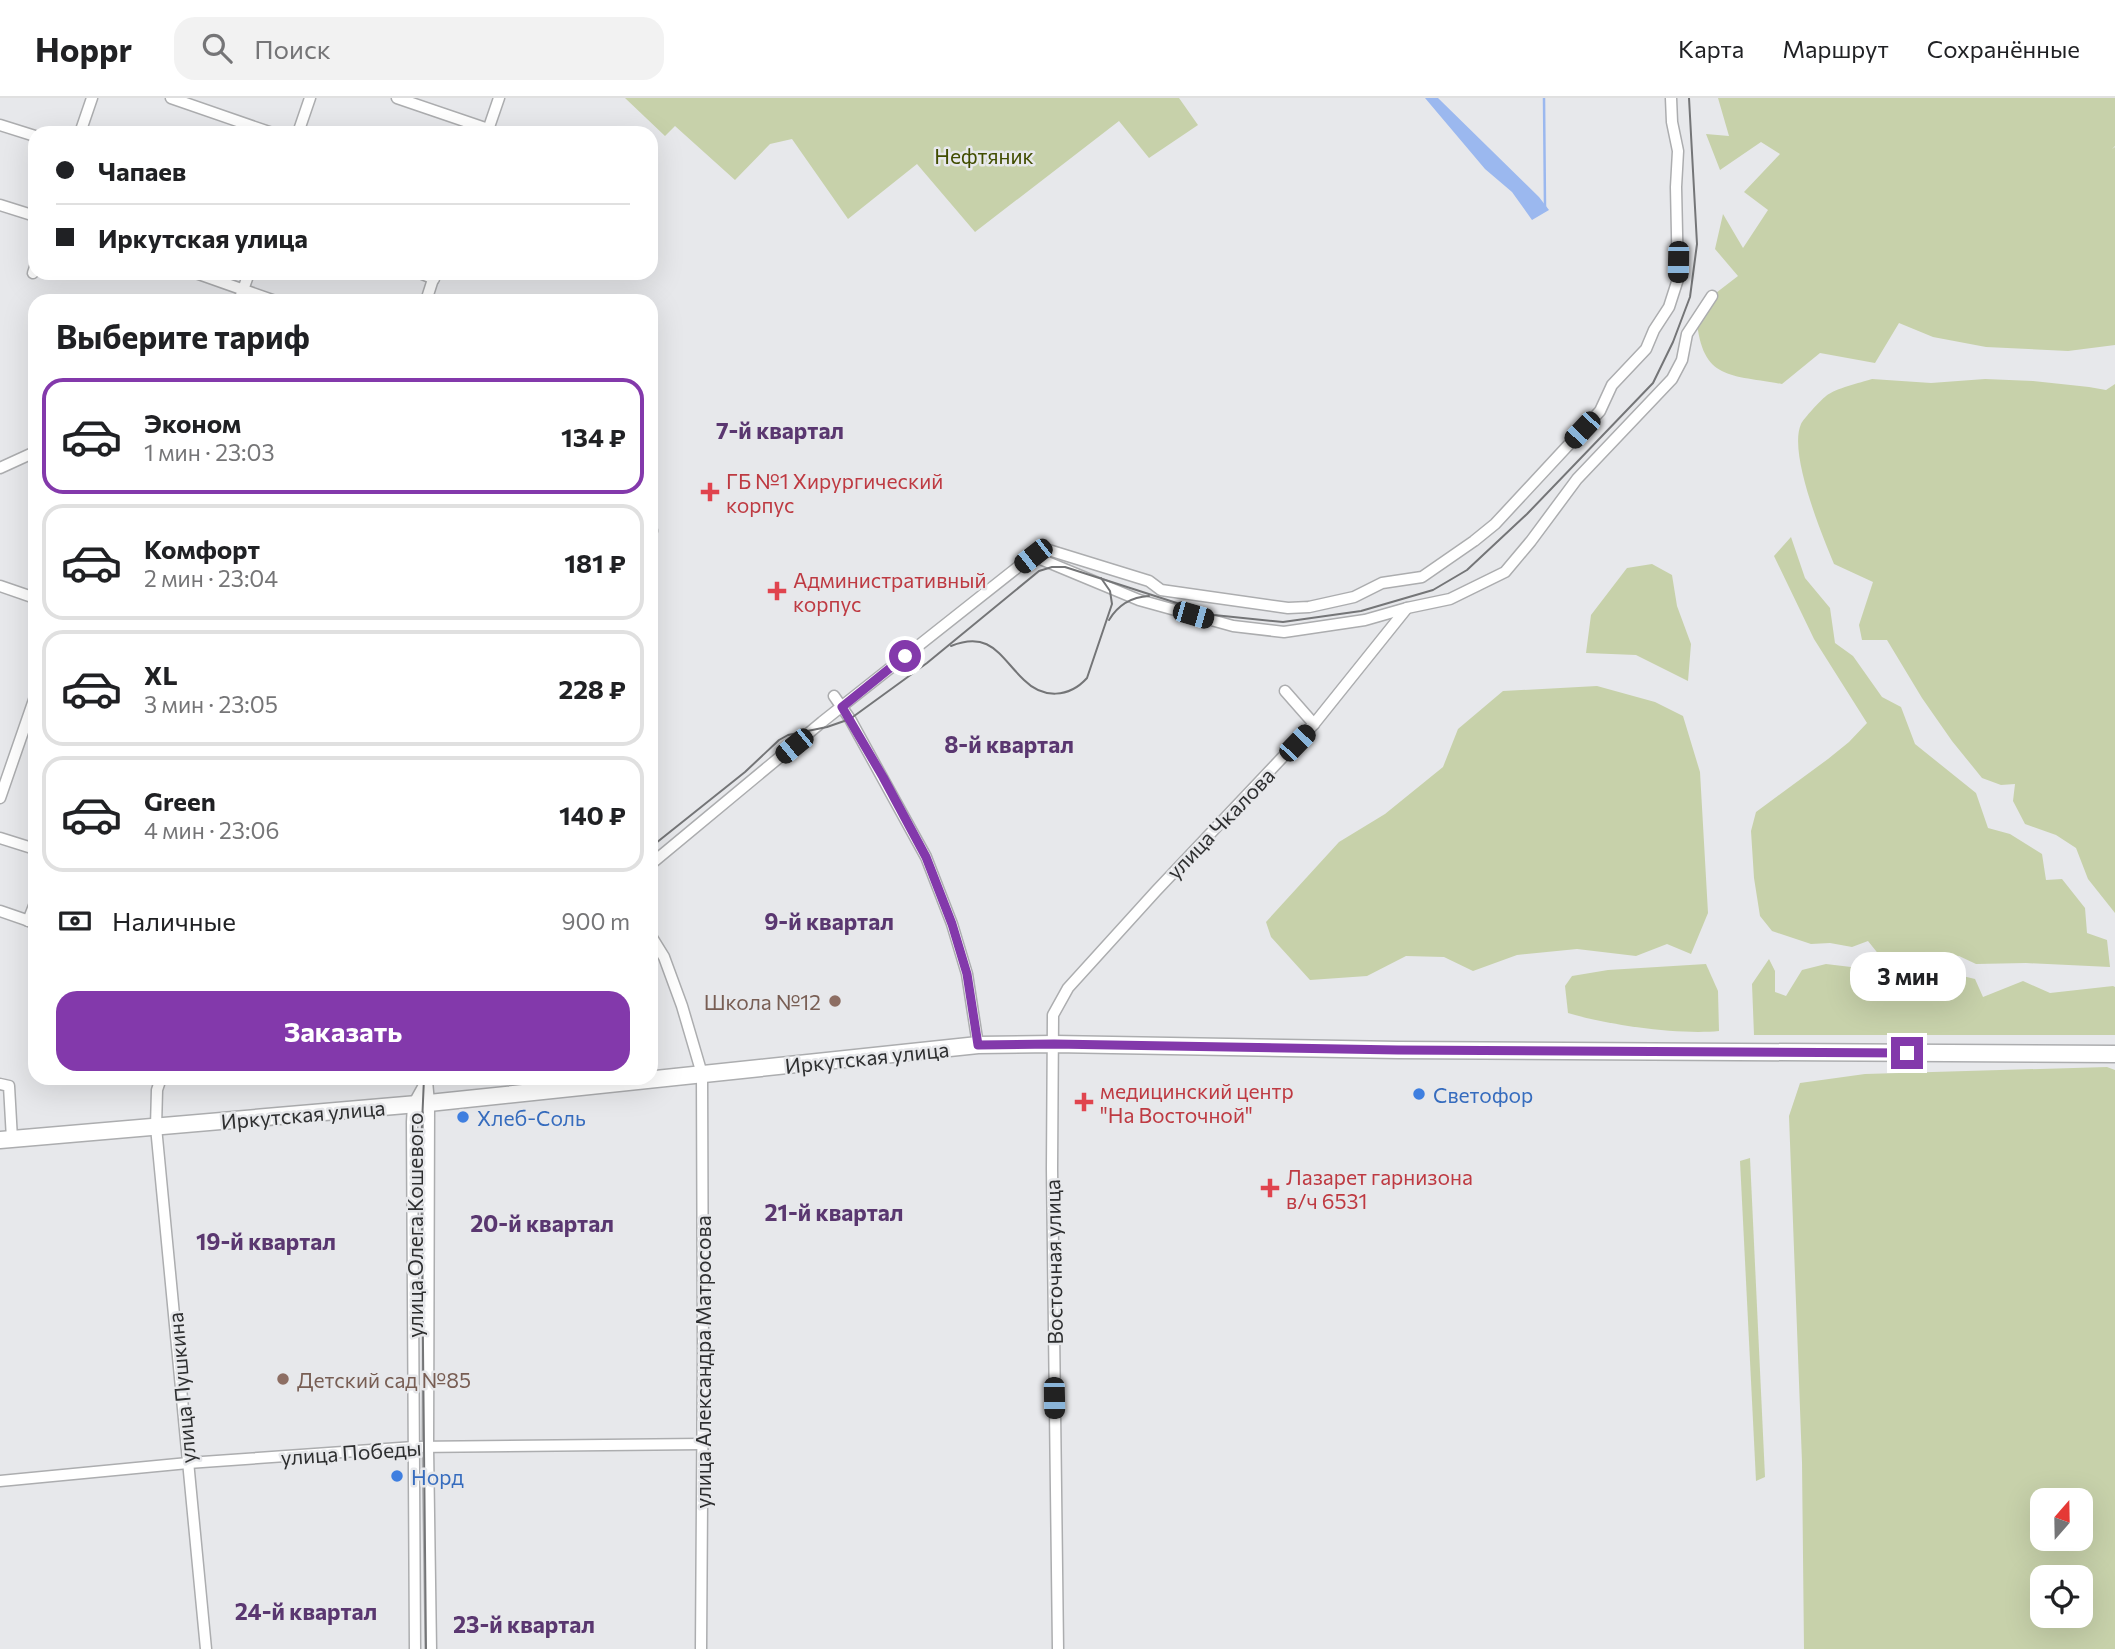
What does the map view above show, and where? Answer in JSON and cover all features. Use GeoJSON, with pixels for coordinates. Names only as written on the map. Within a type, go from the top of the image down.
{"type":"FeatureCollection","features":[{"type":"Feature","properties":{"kind":"main road","name":"Иркутская улица"},"geometry":{"type":"LineString","coordinates":[[658,1079],[978,1045],[2115,1055]]}},
{"type":"Feature","properties":{"kind":"main road","name":"Иркутская улица"},"geometry":{"type":"LineString","coordinates":[[6,1140],[421,1104],[599,1085]]}},
{"type":"Feature","properties":{"kind":"street"},"geometry":{"type":"LineString","coordinates":[[82,126],[92,98]]}},
{"type":"Feature","properties":{"kind":"street"},"geometry":{"type":"LineString","coordinates":[[171,98],[252,126]]}},
{"type":"Feature","properties":{"kind":"street"},"geometry":{"type":"LineString","coordinates":[[300,126],[310,98]]}},
{"type":"Feature","properties":{"kind":"street"},"geometry":{"type":"LineString","coordinates":[[397,98],[473,126]]}},
{"type":"Feature","properties":{"kind":"street"},"geometry":{"type":"LineString","coordinates":[[489,126],[499,98]]}},
{"type":"Feature","properties":{"kind":"street"},"geometry":{"type":"LineString","coordinates":[[658,858],[1042,548],[1149,581],[1161,590],[1288,608],[1309,607],[1354,597],[1382,583],[1422,577],[1474,541],[1495,524],[1600,411],[1612,385],[1646,349],[1654,330],[1669,307],[1678,279],[1679,245],[1676,187],[1678,151],[1672,122],[1671,98]]}},
{"type":"Feature","properties":{"kind":"street"},"geometry":{"type":"LineString","coordinates":[[0,125],[28,134]]}},
{"type":"Feature","properties":{"kind":"street"},"geometry":{"type":"LineString","coordinates":[[0,205],[28,214]]}},
{"type":"Feature","properties":{"kind":"street"},"geometry":{"type":"LineString","coordinates":[[215,280],[255,294]]}},
{"type":"Feature","properties":{"kind":"street"},"geometry":{"type":"LineString","coordinates":[[242,294],[247,280]]}},
{"type":"Feature","properties":{"kind":"street"},"geometry":{"type":"LineString","coordinates":[[1033,556],[1139,600],[1233,626],[1284,632],[1364,620],[1450,600],[1505,572],[1577,479],[1672,379],[1682,360],[1687,334],[1712,296]]}},
{"type":"Feature","properties":{"kind":"street"},"geometry":{"type":"LineString","coordinates":[[0,468],[28,455]]}},
{"type":"Feature","properties":{"kind":"street"},"geometry":{"type":"LineString","coordinates":[[0,586],[28,596]]}},
{"type":"Feature","properties":{"kind":"street","name":"улица Чкалова"},"geometry":{"type":"LineString","coordinates":[[1054,1044],[1053,1015],[1068,988],[1314,724],[1407,608]]}},
{"type":"Feature","properties":{"kind":"street"},"geometry":{"type":"LineString","coordinates":[[1285,691],[1314,724]]}},
{"type":"Feature","properties":{"kind":"street"},"geometry":{"type":"LineString","coordinates":[[834,696],[926,857],[952,924],[967,974],[978,1045]]}},
{"type":"Feature","properties":{"kind":"street"},"geometry":{"type":"LineString","coordinates":[[0,798],[28,717]]}},
{"type":"Feature","properties":{"kind":"street"},"geometry":{"type":"LineString","coordinates":[[0,838],[28,847]]}},
{"type":"Feature","properties":{"kind":"street"},"geometry":{"type":"LineString","coordinates":[[0,911],[28,921]]}},
{"type":"Feature","properties":{"kind":"street","name":"улица Александра Матросова"},"geometry":{"type":"LineString","coordinates":[[658,947],[682,1006],[702,1074],[701,1649]]}},
{"type":"Feature","properties":{"kind":"street","name":"Восточная улица"},"geometry":{"type":"LineString","coordinates":[[1054,1044],[1052,1169],[1058,1649]]}},
{"type":"Feature","properties":{"kind":"street"},"geometry":{"type":"LineString","coordinates":[[0,1084],[9,1086],[6,1140]]}},
{"type":"Feature","properties":{"kind":"street","name":"улица Пушкина"},"geometry":{"type":"LineString","coordinates":[[158,1085],[156,1127],[206,1649]]}},
{"type":"Feature","properties":{"kind":"street","name":"улица Олега Кошевого"},"geometry":{"type":"LineString","coordinates":[[415,1649],[414,1447],[421,1104],[426,1085]]}},
{"type":"Feature","properties":{"kind":"street","name":"улица Олега Кошевого"},"geometry":{"type":"LineString","coordinates":[[426,1085],[421,1104],[431,1649]]}},
{"type":"Feature","properties":{"kind":"street","name":"улица Победы"},"geometry":{"type":"LineString","coordinates":[[0,1481],[188,1463],[414,1447],[703,1444]]}},
{"type":"Feature","properties":{"kind":"green space","name":"Нефтяник"},"geometry":{"type":"Polygon","coordinates":[[[625,98],[1179,98],[1198,125],[1149,158],[1119,121],[975,232],[917,164],[848,219],[792,139],[770,144],[735,180],[675,126],[665,136],[658,126],[654,126],[625,98]]]}},
{"type":"Feature","properties":{"kind":"green space"},"geometry":{"type":"Polygon","coordinates":[[[1718,98],[2115,98],[2115,146],[2112,149],[2115,147],[2115,345],[2068,351],[1986,347],[1933,337],[1899,323],[1875,363],[1820,353],[1782,384],[1731,375],[1720,370],[1704,351],[1696,313],[1712,296],[1738,276],[1715,249],[1723,214],[1743,248],[1768,210],[1744,192],[1780,154],[1761,142],[1720,170],[1706,134],[1729,136],[1718,98]]]}},
{"type":"Feature","properties":{"kind":"green space"},"geometry":{"type":"Polygon","coordinates":[[[1872,379],[1931,383],[1985,379],[2033,381],[2106,390],[2115,384],[2115,913],[2088,879],[2076,848],[2056,835],[2025,824],[2013,801],[2015,784],[2001,785],[1982,778],[1922,698],[1887,640],[1862,640],[1859,625],[1873,582],[1834,564],[1808,494],[1798,437],[1803,421],[1826,396],[1872,379]]]}},
{"type":"Feature","properties":{"kind":"green space"},"geometry":{"type":"Polygon","coordinates":[[[1791,537],[1805,578],[1830,608],[1835,643],[1853,656],[1882,697],[1901,707],[1915,744],[1976,793],[1988,828],[2010,834],[2042,854],[2046,880],[2062,879],[2085,908],[2087,933],[2107,940],[2110,967],[2026,963],[1976,964],[1959,956],[1937,957],[1912,963],[1880,956],[1868,941],[1852,947],[1830,943],[1811,944],[1772,931],[1760,916],[1751,831],[1756,812],[1828,759],[1867,723],[1814,639],[1774,556],[1791,537]]]}},
{"type":"Feature","properties":{"kind":"green space"},"geometry":{"type":"Polygon","coordinates":[[[1652,564],[1672,575],[1677,606],[1691,644],[1688,681],[1636,655],[1586,653],[1591,615],[1627,568],[1652,564]]]}},
{"type":"Feature","properties":{"kind":"green space"},"geometry":{"type":"Polygon","coordinates":[[[1597,686],[1655,702],[1683,716],[1700,772],[1708,913],[1691,954],[1667,944],[1636,956],[1577,949],[1517,955],[1473,971],[1444,957],[1406,956],[1367,976],[1310,980],[1271,937],[1266,922],[1339,842],[1385,814],[1443,767],[1458,729],[1503,691],[1597,686]]]}},
{"type":"Feature","properties":{"kind":"green space"},"geometry":{"type":"Polygon","coordinates":[[[1769,959],[1775,971],[1775,992],[1786,996],[1802,970],[1826,964],[1900,971],[1925,982],[1950,973],[1975,979],[1983,997],[2023,981],[2050,993],[2113,986],[2115,1035],[1754,1035],[1752,984],[1769,959]]]}},
{"type":"Feature","properties":{"kind":"green space"},"geometry":{"type":"Polygon","coordinates":[[[1706,964],[1718,991],[1719,1031],[1684,1032],[1643,1028],[1568,1013],[1565,986],[1572,976],[1608,970],[1706,964]]]}},
{"type":"Feature","properties":{"kind":"green space"},"geometry":{"type":"Polygon","coordinates":[[[2107,1067],[2115,1070],[2115,1649],[1804,1649],[1802,1462],[1789,1116],[1800,1083],[1865,1074],[2107,1067]]]}},
{"type":"Feature","properties":{"kind":"green space"},"geometry":{"type":"Polygon","coordinates":[[[1750,1158],[1765,1477],[1756,1481],[1740,1161],[1750,1158]]]}},
{"type":"Feature","properties":{"kind":"water"},"geometry":{"type":"Polygon","coordinates":[[[1425,98],[1438,98],[1549,210],[1532,220],[1512,192],[1485,169],[1425,98]]]}},
{"type":"Feature","properties":{"kind":"waterway"},"geometry":{"type":"LineString","coordinates":[[1544,98],[1545,207]]}},
{"type":"Feature","properties":{"kind":"tram line"},"geometry":{"type":"LineString","coordinates":[[658,841],[745,772],[779,740],[788,735],[850,719],[927,663],[1039,571],[1065,567],[1214,615],[1283,622],[1361,611],[1433,590],[1467,570],[1527,514],[1653,383],[1673,342],[1690,297],[1697,244],[1689,98]]}},
{"type":"Feature","properties":{"kind":"tram line"},"geometry":{"type":"LineString","coordinates":[[951,646],[976,641],[985,644],[994,648],[1024,680],[1039,691],[1056,694],[1072,689],[1087,678],[1112,604],[1110,591],[1101,578]]}},
{"type":"Feature","properties":{"kind":"tram line"},"geometry":{"type":"LineString","coordinates":[[1109,620],[1125,603],[1149,596]]}},
{"type":"Feature","properties":{"kind":"tram line"},"geometry":{"type":"LineString","coordinates":[[424,1085],[421,1147],[426,1649]]}},
{"type":"Feature","properties":{"kind":"place","name":"ГБ №1 Хирургический корпус"},"geometry":{"type":"Point","coordinates":[710,492]}},
{"type":"Feature","properties":{"kind":"place","name":"Административный корпус"},"geometry":{"type":"Point","coordinates":[777,591]}},
{"type":"Feature","properties":{"kind":"place","name":"Школа №12"},"geometry":{"type":"Point","coordinates":[835,1001]}},
{"type":"Feature","properties":{"kind":"place","name":"Светофор"},"geometry":{"type":"Point","coordinates":[1419,1094]}},
{"type":"Feature","properties":{"kind":"place","name":"медицинский центр \"На Восточной\""},"geometry":{"type":"Point","coordinates":[1084,1102]}},
{"type":"Feature","properties":{"kind":"place","name":"Хлеб-Соль"},"geometry":{"type":"Point","coordinates":[463,1117]}},
{"type":"Feature","properties":{"kind":"place","name":"Лазарет гарнизона в/ч 6531"},"geometry":{"type":"Point","coordinates":[1270,1188]}},
{"type":"Feature","properties":{"kind":"place","name":"Детский сад №85"},"geometry":{"type":"Point","coordinates":[283,1379]}},
{"type":"Feature","properties":{"kind":"place","name":"Норд"},"geometry":{"type":"Point","coordinates":[397,1476]}},
{"type":"Feature","properties":{"kind":"district","name":"7-й квартал"},"geometry":{"type":"Point","coordinates":[780,430]}},
{"type":"Feature","properties":{"kind":"district","name":"8-й квартал"},"geometry":{"type":"Point","coordinates":[1009,744]}},
{"type":"Feature","properties":{"kind":"district","name":"9-й квартал"},"geometry":{"type":"Point","coordinates":[829,921]}},
{"type":"Feature","properties":{"kind":"district","name":"21-й квартал"},"geometry":{"type":"Point","coordinates":[834,1212]}},
{"type":"Feature","properties":{"kind":"district","name":"20-й квартал"},"geometry":{"type":"Point","coordinates":[542,1223]}},
{"type":"Feature","properties":{"kind":"district","name":"19-й квартал"},"geometry":{"type":"Point","coordinates":[266,1241]}},
{"type":"Feature","properties":{"kind":"district","name":"24-й квартал"},"geometry":{"type":"Point","coordinates":[306,1611]}},
{"type":"Feature","properties":{"kind":"district","name":"23-й квартал"},"geometry":{"type":"Point","coordinates":[524,1624]}},
{"type":"Feature","properties":{"kind":"route"},"geometry":{"type":"LineString","coordinates":[[905,656],[842,707],[926,857],[952,924],[967,974],[978,1045],[1907,1053]]}}]}
